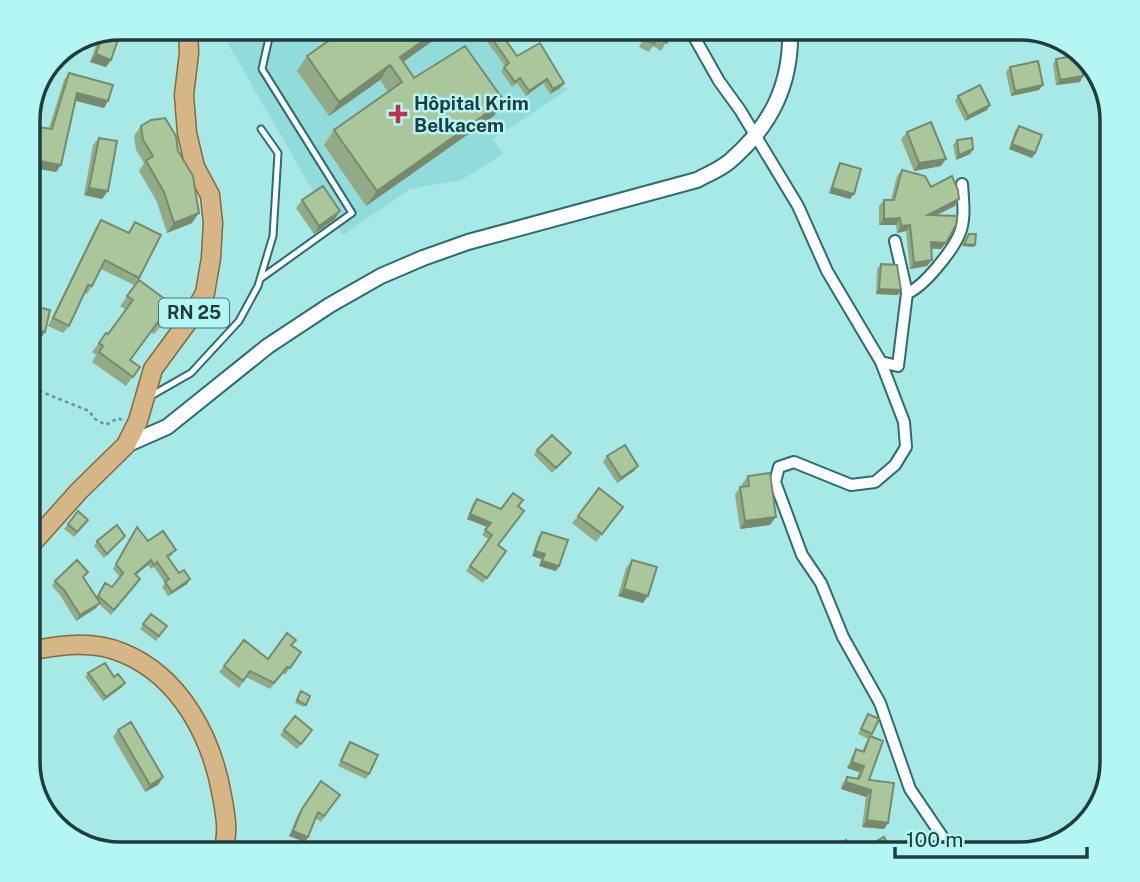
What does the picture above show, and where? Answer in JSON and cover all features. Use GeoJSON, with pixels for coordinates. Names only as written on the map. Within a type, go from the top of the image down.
{"type":"FeatureCollection","features":[{"type":"Feature","properties":{"kind":"main road","name":"RN 25"},"geometry":{"type":"LineString","coordinates":[[40,535],[126,445],[135,427],[153,369],[192,316],[205,293],[213,223],[210,195],[195,167],[187,132],[184,96],[190,53],[189,40]]}},
{"type":"Feature","properties":{"kind":"main road"},"geometry":{"type":"LineString","coordinates":[[40,649],[63,645],[94,645],[122,653],[165,680],[189,708],[207,741],[218,771],[226,818],[226,842]]}},
{"type":"Feature","properties":{"kind":"street"},"geometry":{"type":"LineString","coordinates":[[696,40],[798,206],[827,271],[881,362],[904,422],[906,447],[895,465],[874,482],[851,485],[794,462],[779,467],[775,482],[802,555],[821,583],[843,637],[880,703],[910,789],[946,842]]}},
{"type":"Feature","properties":{"kind":"street"},"geometry":{"type":"LineString","coordinates":[[126,445],[167,427],[268,346],[381,276],[468,242],[697,180],[729,162],[756,134],[777,105],[786,78],[791,40]]}},
{"type":"Feature","properties":{"kind":"street"},"geometry":{"type":"LineString","coordinates":[[906,293],[913,291],[929,275],[960,233],[962,184]]}},
{"type":"Feature","properties":{"kind":"street"},"geometry":{"type":"LineString","coordinates":[[881,362],[898,366],[906,293],[895,241]]}},
{"type":"Feature","properties":{"kind":"lane"},"geometry":{"type":"LineString","coordinates":[[260,279],[352,213],[262,69],[269,40]]}},
{"type":"Feature","properties":{"kind":"lane"},"geometry":{"type":"LineString","coordinates":[[143,401],[191,373],[239,321],[260,279],[272,236],[278,153],[261,129]]}},
{"type":"Feature","properties":{"kind":"path"},"geometry":{"type":"LineString","coordinates":[[40,391],[89,411],[95,419],[106,425],[118,418],[135,427]]}},
{"type":"Feature","properties":{"kind":"shaded area","name":"Hôpital Krim Belkacem"},"geometry":{"type":"Polygon","coordinates":[[[226,40],[505,40],[518,61],[539,47],[567,90],[493,139],[503,154],[461,180],[410,189],[343,235],[317,198],[226,40]]]}},
{"type":"Feature","properties":{"kind":"building"},"geometry":{"type":"Polygon","coordinates":[[[118,40],[111,60],[96,54],[100,43],[118,40]]]}},
{"type":"Feature","properties":{"kind":"building"},"geometry":{"type":"Polygon","coordinates":[[[330,40],[424,40],[400,57],[414,78],[465,46],[504,101],[377,191],[334,130],[402,82],[390,65],[339,102],[307,56],[330,40]]]}},
{"type":"Feature","properties":{"kind":"building"},"geometry":{"type":"Polygon","coordinates":[[[493,40],[506,40],[517,56],[540,43],[564,83],[553,89],[547,79],[529,91],[520,78],[515,82],[504,67],[509,63],[493,40]]]}},
{"type":"Feature","properties":{"kind":"building"},"geometry":{"type":"Polygon","coordinates":[[[1068,57],[1080,68],[1083,76],[1060,80],[1056,59],[1068,57]]]}},
{"type":"Feature","properties":{"kind":"building"},"geometry":{"type":"Polygon","coordinates":[[[1038,61],[1043,85],[1015,91],[1010,67],[1038,61]]]}},
{"type":"Feature","properties":{"kind":"building"},"geometry":{"type":"Polygon","coordinates":[[[69,73],[113,85],[108,101],[77,93],[61,165],[40,161],[40,128],[52,129],[69,73]]]}},
{"type":"Feature","properties":{"kind":"building"},"geometry":{"type":"Polygon","coordinates":[[[980,85],[990,105],[968,116],[958,96],[980,85]]]}},
{"type":"Feature","properties":{"kind":"building"},"geometry":{"type":"Polygon","coordinates":[[[165,118],[176,136],[178,151],[193,176],[199,213],[174,223],[164,192],[146,161],[153,156],[143,140],[141,126],[151,120],[165,118]]]}},
{"type":"Feature","properties":{"kind":"building"},"geometry":{"type":"Polygon","coordinates":[[[931,122],[946,159],[919,163],[907,132],[931,122]]]}},
{"type":"Feature","properties":{"kind":"building"},"geometry":{"type":"Polygon","coordinates":[[[1019,126],[1042,135],[1035,153],[1012,144],[1019,126]]]}},
{"type":"Feature","properties":{"kind":"building"},"geometry":{"type":"Polygon","coordinates":[[[99,138],[117,141],[108,191],[89,188],[99,138]]]}},
{"type":"Feature","properties":{"kind":"building"},"geometry":{"type":"Polygon","coordinates":[[[972,138],[973,149],[959,155],[957,140],[972,138]]]}},
{"type":"Feature","properties":{"kind":"building"},"geometry":{"type":"Polygon","coordinates":[[[840,163],[861,169],[854,194],[832,188],[840,163]]]}},
{"type":"Feature","properties":{"kind":"building"},"geometry":{"type":"Polygon","coordinates":[[[902,170],[925,176],[931,187],[952,176],[958,190],[959,199],[928,215],[957,216],[956,225],[946,243],[931,242],[932,260],[914,263],[910,225],[901,226],[900,218],[884,219],[884,200],[894,200],[902,170]]]}},
{"type":"Feature","properties":{"kind":"building"},"geometry":{"type":"Polygon","coordinates":[[[323,186],[340,211],[319,226],[302,200],[323,186]]]}},
{"type":"Feature","properties":{"kind":"building"},"geometry":{"type":"Polygon","coordinates":[[[101,220],[129,233],[135,222],[161,235],[139,278],[105,260],[92,286],[88,285],[69,326],[53,318],[101,220]]]}},
{"type":"Feature","properties":{"kind":"building"},"geometry":{"type":"Polygon","coordinates":[[[969,234],[976,234],[975,245],[964,244],[969,234]]]}},
{"type":"Feature","properties":{"kind":"building"},"geometry":{"type":"Polygon","coordinates":[[[881,264],[897,265],[901,290],[879,289],[881,264]]]}},
{"type":"Feature","properties":{"kind":"building"},"geometry":{"type":"Polygon","coordinates":[[[139,280],[166,300],[160,309],[168,317],[161,325],[158,322],[130,360],[140,367],[133,377],[99,352],[103,346],[99,343],[133,300],[127,296],[139,280]]]}},
{"type":"Feature","properties":{"kind":"building"},"geometry":{"type":"Polygon","coordinates":[[[40,308],[50,310],[45,332],[40,331],[40,308]]]}},
{"type":"Feature","properties":{"kind":"building"},"geometry":{"type":"Polygon","coordinates":[[[552,435],[571,453],[556,468],[537,450],[552,435]]]}},
{"type":"Feature","properties":{"kind":"building"},"geometry":{"type":"Polygon","coordinates":[[[625,445],[638,466],[621,478],[607,456],[625,445]]]}},
{"type":"Feature","properties":{"kind":"building"},"geometry":{"type":"Polygon","coordinates":[[[770,473],[776,517],[745,521],[740,487],[749,486],[748,476],[770,473]]]}},
{"type":"Feature","properties":{"kind":"building"},"geometry":{"type":"Polygon","coordinates":[[[599,488],[623,507],[602,534],[578,516],[599,488]]]}},
{"type":"Feature","properties":{"kind":"building"},"geometry":{"type":"Polygon","coordinates":[[[513,493],[523,500],[518,506],[524,511],[498,545],[506,551],[487,578],[470,566],[492,535],[485,530],[491,523],[470,514],[477,499],[501,509],[513,493]]]}},
{"type":"Feature","properties":{"kind":"building"},"geometry":{"type":"Polygon","coordinates":[[[78,511],[88,520],[77,532],[68,524],[78,511]]]}},
{"type":"Feature","properties":{"kind":"building"},"geometry":{"type":"Polygon","coordinates":[[[117,525],[125,536],[107,554],[97,541],[117,525]]]}},
{"type":"Feature","properties":{"kind":"building"},"geometry":{"type":"Polygon","coordinates":[[[137,527],[148,541],[163,531],[176,550],[167,556],[179,573],[184,570],[190,579],[172,592],[165,582],[169,579],[157,562],[154,565],[151,560],[135,574],[140,579],[114,610],[98,596],[105,583],[112,587],[123,573],[116,564],[137,527]]]}},
{"type":"Feature","properties":{"kind":"building"},"geometry":{"type":"Polygon","coordinates":[[[542,532],[568,540],[559,566],[542,561],[545,554],[535,551],[542,532]]]}},
{"type":"Feature","properties":{"kind":"building"},"geometry":{"type":"Polygon","coordinates":[[[77,560],[88,572],[83,577],[100,603],[80,615],[55,581],[77,560]]]}},
{"type":"Feature","properties":{"kind":"building"},"geometry":{"type":"Polygon","coordinates":[[[632,560],[657,567],[648,596],[624,589],[632,560]]]}},
{"type":"Feature","properties":{"kind":"building"},"geometry":{"type":"Polygon","coordinates":[[[151,614],[167,626],[159,636],[143,624],[151,614]]]}},
{"type":"Feature","properties":{"kind":"building"},"geometry":{"type":"Polygon","coordinates":[[[287,633],[296,640],[291,645],[301,652],[290,668],[287,667],[274,683],[250,671],[243,681],[224,666],[244,640],[268,659],[287,633]]]}},
{"type":"Feature","properties":{"kind":"building"},"geometry":{"type":"Polygon","coordinates":[[[105,663],[114,677],[118,674],[125,683],[106,697],[88,673],[105,663]]]}},
{"type":"Feature","properties":{"kind":"building"},"geometry":{"type":"Polygon","coordinates":[[[301,691],[310,696],[306,705],[297,700],[301,691]]]}},
{"type":"Feature","properties":{"kind":"building"},"geometry":{"type":"Polygon","coordinates":[[[868,714],[879,719],[872,734],[861,729],[868,714]]]}},
{"type":"Feature","properties":{"kind":"building"},"geometry":{"type":"Polygon","coordinates":[[[295,716],[312,730],[301,744],[284,730],[295,716]]]}},
{"type":"Feature","properties":{"kind":"building"},"geometry":{"type":"Polygon","coordinates":[[[131,722],[163,777],[150,785],[118,730],[131,722]]]}},
{"type":"Feature","properties":{"kind":"building"},"geometry":{"type":"Polygon","coordinates":[[[870,736],[883,741],[869,780],[894,783],[888,823],[867,820],[871,790],[846,782],[847,777],[859,779],[864,766],[852,762],[856,749],[864,752],[870,736]]]}},
{"type":"Feature","properties":{"kind":"building"},"geometry":{"type":"Polygon","coordinates":[[[350,742],[378,755],[369,774],[341,761],[350,742]]]}},
{"type":"Feature","properties":{"kind":"building"},"geometry":{"type":"Polygon","coordinates":[[[321,781],[340,795],[324,816],[318,812],[308,837],[293,831],[302,809],[321,781]]]}},
{"type":"Feature","properties":{"kind":"place","name":"Hôpital Krim Belkacem"},"geometry":{"type":"Point","coordinates":[398,114]}}]}
